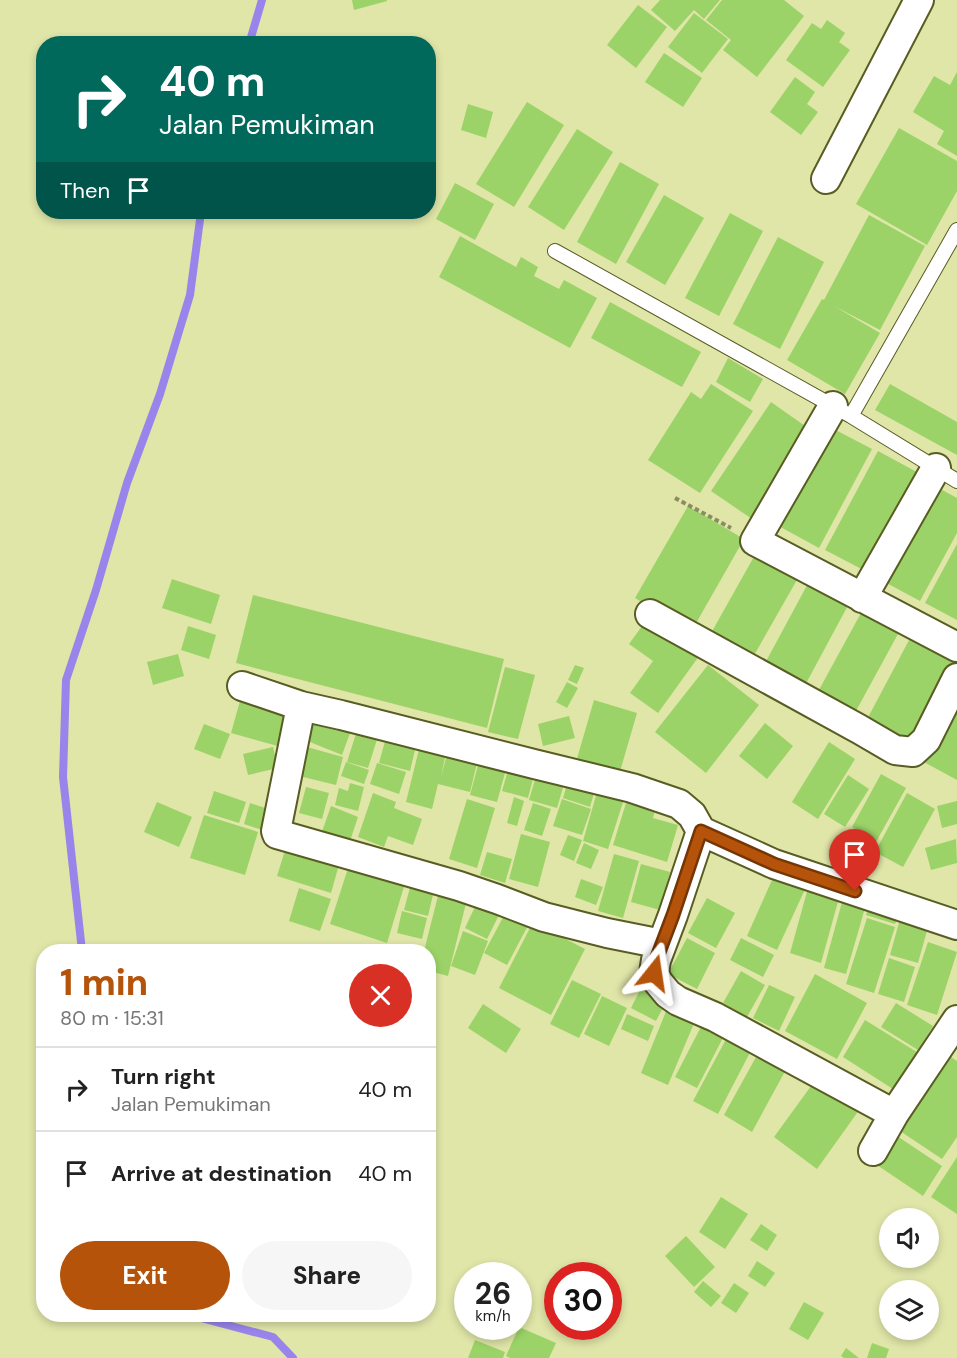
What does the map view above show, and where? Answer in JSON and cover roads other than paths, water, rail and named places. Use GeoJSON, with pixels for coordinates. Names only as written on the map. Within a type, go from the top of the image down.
{"type":"FeatureCollection","features":[{"type":"Feature","properties":{"kind":"street"},"geometry":{"type":"LineString","coordinates":[[826,179],[919,0]]}},
{"type":"Feature","properties":{"kind":"street"},"geometry":{"type":"LineString","coordinates":[[842,411],[755,541],[957,647]]}},
{"type":"Feature","properties":{"kind":"street"},"geometry":{"type":"LineString","coordinates":[[862,598],[947,475]]}},
{"type":"Feature","properties":{"kind":"street"},"geometry":{"type":"LineString","coordinates":[[650,614],[895,750],[913,752],[926,740],[957,678]]}},
{"type":"Feature","properties":{"kind":"street"},"geometry":{"type":"LineString","coordinates":[[242,686],[301,706],[632,788],[679,804],[692,815],[701,831],[774,864],[957,925]]}},
{"type":"Feature","properties":{"kind":"street"},"geometry":{"type":"LineString","coordinates":[[301,706],[277,834],[459,886],[544,916],[607,933],[662,944]]}},
{"type":"Feature","properties":{"kind":"street"},"geometry":{"type":"LineString","coordinates":[[701,831],[656,960],[654,973],[658,982],[668,994],[678,1001],[714,1017],[894,1114]]}},
{"type":"Feature","properties":{"kind":"street"},"geometry":{"type":"LineString","coordinates":[[873,1151],[894,1114],[957,1020]]}},
{"type":"Feature","properties":{"kind":"lane"},"geometry":{"type":"LineString","coordinates":[[842,411],[957,230]]}},
{"type":"Feature","properties":{"kind":"lane"},"geometry":{"type":"LineString","coordinates":[[555,250],[842,411],[947,475]]}},
{"type":"Feature","properties":{"kind":"waterway"},"geometry":{"type":"LineString","coordinates":[[251,36],[262,0]]}},
{"type":"Feature","properties":{"kind":"waterway"},"geometry":{"type":"LineString","coordinates":[[81,944],[63,777],[66,680],[96,590],[127,483],[160,394],[190,295],[200,219]]}},
{"type":"Feature","properties":{"kind":"waterway"},"geometry":{"type":"LineString","coordinates":[[216,1322],[273,1337],[293,1358]]}}]}
